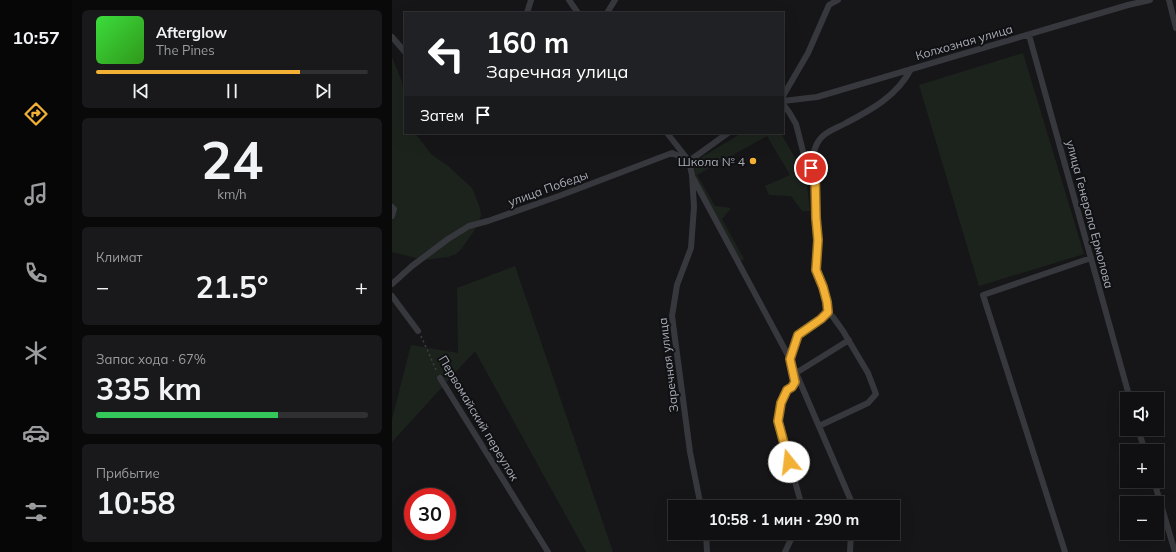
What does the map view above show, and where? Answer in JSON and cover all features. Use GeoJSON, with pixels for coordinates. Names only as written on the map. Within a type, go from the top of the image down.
{"type":"FeatureCollection","features":[{"type":"Feature","properties":{"kind":"street"},"geometry":{"type":"LineString","coordinates":[[527,12],[531,0]]}},
{"type":"Feature","properties":{"kind":"street"},"geometry":{"type":"LineString","coordinates":[[569,0],[577,12]]}},
{"type":"Feature","properties":{"kind":"street"},"geometry":{"type":"LineString","coordinates":[[608,12],[615,0]]}},
{"type":"Feature","properties":{"kind":"street"},"geometry":{"type":"LineString","coordinates":[[784,94],[808,53],[829,5],[838,0]]}},
{"type":"Feature","properties":{"kind":"street","name":"Колхозная улица"},"geometry":{"type":"LineString","coordinates":[[784,101],[817,97],[1029,35],[1127,3],[1150,0]]}},
{"type":"Feature","properties":{"kind":"street"},"geometry":{"type":"LineString","coordinates":[[1169,0],[1176,28]]}},
{"type":"Feature","properties":{"kind":"street","name":"улица Генерала Ермолова"},"geometry":{"type":"LineString","coordinates":[[1029,35],[1128,392]]}},
{"type":"Feature","properties":{"kind":"street"},"geometry":{"type":"LineString","coordinates":[[392,37],[404,51]]}},
{"type":"Feature","properties":{"kind":"street"},"geometry":{"type":"LineString","coordinates":[[811,168],[814,151],[819,140],[826,134],[882,103],[897,89],[911,69]]}},
{"type":"Feature","properties":{"kind":"street"},"geometry":{"type":"LineString","coordinates":[[784,105],[796,124],[806,163],[815,172],[818,240],[816,270],[823,287],[828,312],[833,317],[868,373],[876,394],[868,402],[819,426]]}},
{"type":"Feature","properties":{"kind":"street"},"geometry":{"type":"LineString","coordinates":[[668,134],[689,160],[727,134]]}},
{"type":"Feature","properties":{"kind":"street","name":"улица Победы"},"geometry":{"type":"LineString","coordinates":[[392,284],[412,266],[448,239],[469,226],[565,194],[672,152],[689,160]]}},
{"type":"Feature","properties":{"kind":"street","name":"Заречная улица"},"geometry":{"type":"LineString","coordinates":[[689,160],[692,175],[694,207],[690,248],[677,286],[672,316],[690,452],[700,500]]}},
{"type":"Feature","properties":{"kind":"street","name":"Заречная улица"},"geometry":{"type":"LineString","coordinates":[[692,175],[790,359],[851,500]]}},
{"type":"Feature","properties":{"kind":"street"},"geometry":{"type":"LineString","coordinates":[[392,207],[394,209],[392,216]]}},
{"type":"Feature","properties":{"kind":"street"},"geometry":{"type":"LineString","coordinates":[[1065,552],[983,295],[1090,258]]}},
{"type":"Feature","properties":{"kind":"street"},"geometry":{"type":"LineString","coordinates":[[392,296],[418,331]]}},
{"type":"Feature","properties":{"kind":"street"},"geometry":{"type":"LineString","coordinates":[[790,359],[798,335],[821,319],[828,312]]}},
{"type":"Feature","properties":{"kind":"street"},"geometry":{"type":"LineString","coordinates":[[796,373],[848,340]]}},
{"type":"Feature","properties":{"kind":"street","name":"Заречная улица"},"geometry":{"type":"LineString","coordinates":[[790,359],[795,382],[792,387],[787,390],[781,403],[778,421],[799,500]]}},
{"type":"Feature","properties":{"kind":"street","name":"Первомайский переулок"},"geometry":{"type":"LineString","coordinates":[[440,378],[548,552]]}},
{"type":"Feature","properties":{"kind":"street"},"geometry":{"type":"LineString","coordinates":[[1156,488],[1175,552]]}},
{"type":"Feature","properties":{"kind":"street"},"geometry":{"type":"LineString","coordinates":[[706,540],[707,552]]}},
{"type":"Feature","properties":{"kind":"street"},"geometry":{"type":"LineString","coordinates":[[787,551],[791,540]]}},
{"type":"Feature","properties":{"kind":"street"},"geometry":{"type":"LineString","coordinates":[[850,552],[851,540]]}},
{"type":"Feature","properties":{"kind":"path","name":"Первомайский переулок"},"geometry":{"type":"LineString","coordinates":[[418,331],[440,378]]}},
{"type":"Feature","properties":{"kind":"shaded area"},"geometry":{"type":"Polygon","coordinates":[[[1023,53],[1084,254],[979,286],[919,85],[1023,53]]]}},
{"type":"Feature","properties":{"kind":"shaded area"},"geometry":{"type":"Polygon","coordinates":[[[392,57],[402,82],[404,97],[404,134],[416,134],[432,155],[448,166],[472,188],[479,205],[481,215],[472,234],[456,254],[448,257],[424,260],[392,252],[392,57]]]}},
{"type":"Feature","properties":{"kind":"shaded area"},"geometry":{"type":"Polygon","coordinates":[[[740,134],[782,134],[806,178],[810,211],[802,211],[791,196],[769,195],[765,186],[790,175],[767,136],[697,175],[715,206],[731,208],[722,219],[744,259],[740,261],[694,176],[695,161],[740,134]]]}},
{"type":"Feature","properties":{"kind":"shaded area"},"geometry":{"type":"Polygon","coordinates":[[[515,266],[613,552],[586,552],[475,351],[392,442],[392,419],[411,345],[458,353],[457,288],[515,266]]]}},
{"type":"Feature","properties":{"kind":"place","name":"Школа № 4"},"geometry":{"type":"Point","coordinates":[753,161]}},
{"type":"Feature","properties":{"kind":"route"},"geometry":{"type":"LineString","coordinates":[[789,462],[778,421],[781,403],[787,390],[792,387],[795,382],[790,359],[794,351],[798,335],[821,319],[828,312],[823,287],[816,270],[818,240],[815,172],[811,168]]}}]}
